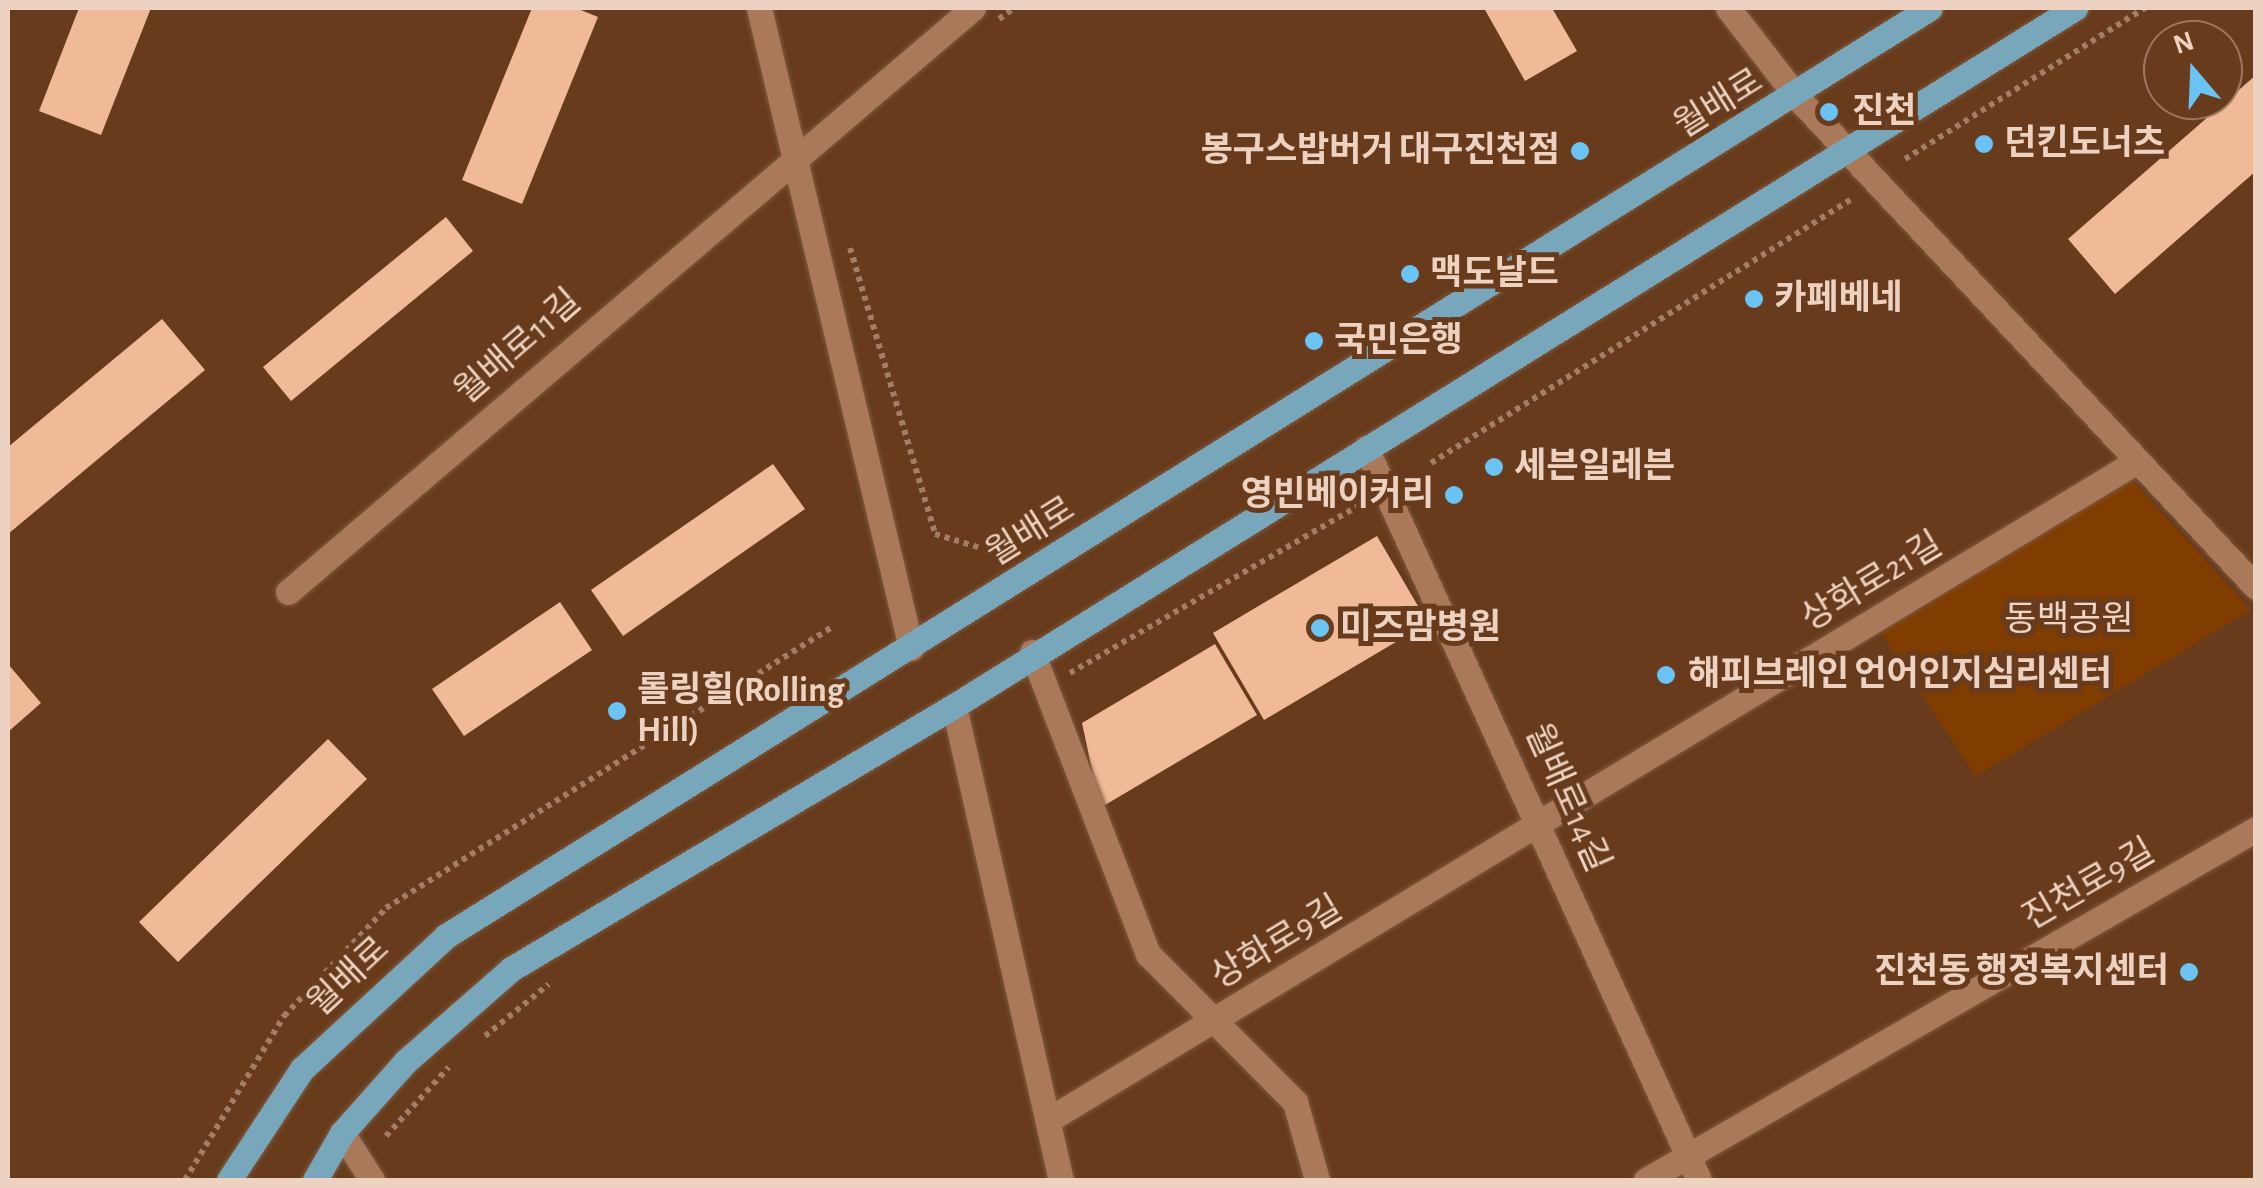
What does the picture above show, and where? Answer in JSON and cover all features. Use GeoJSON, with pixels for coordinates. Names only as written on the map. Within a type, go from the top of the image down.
{"type":"FeatureCollection","features":[{"type":"Feature","properties":{"kind":"main road","name":"월배로"},"geometry":{"type":"LineString","coordinates":[[230,1180],[302,1069],[446,936],[1796,96],[1930,8]]}},
{"type":"Feature","properties":{"kind":"main road"},"geometry":{"type":"LineString","coordinates":[[315,1180],[342,1133],[406,1062],[511,969],[954,706],[1032,652],[2076,8]]}},
{"type":"Feature","properties":{"kind":"street"},"geometry":{"type":"LineString","coordinates":[[759,8],[911,648]]}},
{"type":"Feature","properties":{"kind":"street"},"geometry":{"type":"LineString","coordinates":[[1728,8],[1796,96],[2256,588]]}},
{"type":"Feature","properties":{"kind":"street","name":"월배로11길"},"geometry":{"type":"LineString","coordinates":[[288,592],[794,154],[978,19]]}},
{"type":"Feature","properties":{"kind":"street","name":"월배로14길"},"geometry":{"type":"LineString","coordinates":[[1366,448],[1542,826],[1699,1180]]}},
{"type":"Feature","properties":{"kind":"street","name":"상화로21길"},"geometry":{"type":"LineString","coordinates":[[1542,826],[2137,461]]}},
{"type":"Feature","properties":{"kind":"street"},"geometry":{"type":"LineString","coordinates":[[1032,652],[1148,954],[1296,1102],[1317,1180]]}},
{"type":"Feature","properties":{"kind":"street"},"geometry":{"type":"LineString","coordinates":[[954,706],[1060,1180]]}},
{"type":"Feature","properties":{"kind":"street","name":"상화로9길"},"geometry":{"type":"LineString","coordinates":[[1048,1120],[1542,826]]}},
{"type":"Feature","properties":{"kind":"street","name":"진천로9길"},"geometry":{"type":"LineString","coordinates":[[1646,1180],[2256,829]]}},
{"type":"Feature","properties":{"kind":"street"},"geometry":{"type":"LineString","coordinates":[[342,1133],[372,1180]]}},
{"type":"Feature","properties":{"kind":"path"},"geometry":{"type":"LineString","coordinates":[[978,19],[1014,8]]}},
{"type":"Feature","properties":{"kind":"path"},"geometry":{"type":"LineString","coordinates":[[1906,159],[2145,8]]}},
{"type":"Feature","properties":{"kind":"path"},"geometry":{"type":"LineString","coordinates":[[1431,463],[1867,190]]}},
{"type":"Feature","properties":{"kind":"path"},"geometry":{"type":"LineString","coordinates":[[846,234],[934,534],[974,547]]}},
{"type":"Feature","properties":{"kind":"path"},"geometry":{"type":"LineString","coordinates":[[1046,688],[1362,504]]}},
{"type":"Feature","properties":{"kind":"path"},"geometry":{"type":"LineString","coordinates":[[185,1180],[284,1016],[386,908],[832,627]]}},
{"type":"Feature","properties":{"kind":"path"},"geometry":{"type":"LineString","coordinates":[[469,1048],[554,980]]}},
{"type":"Feature","properties":{"kind":"path"},"geometry":{"type":"LineString","coordinates":[[386,1136],[455,1060]]}},
{"type":"Feature","properties":{"kind":"green space","name":"동백공원"},"geometry":{"type":"Polygon","coordinates":[[[2132,480],[2251,610],[1976,776],[1881,633],[2132,480]]]}},
{"type":"Feature","properties":{"kind":"building"},"geometry":{"type":"Polygon","coordinates":[[[79,8],[151,8],[101,135],[39,111],[79,8]]]}},
{"type":"Feature","properties":{"kind":"building"},"geometry":{"type":"Polygon","coordinates":[[[532,8],[576,8],[598,17],[522,204],[462,180],[532,8]]]}},
{"type":"Feature","properties":{"kind":"building"},"geometry":{"type":"Polygon","coordinates":[[[1484,8],[1552,8],[1577,51],[1525,81],[1484,8]]]}},
{"type":"Feature","properties":{"kind":"building"},"geometry":{"type":"Polygon","coordinates":[[[2256,75],[2256,171],[2115,294],[2068,239],[2204,120],[2243,120],[2243,86],[2256,75]]]}},
{"type":"Feature","properties":{"kind":"building"},"geometry":{"type":"Polygon","coordinates":[[[446,217],[473,251],[291,401],[263,367],[446,217]]]}},
{"type":"Feature","properties":{"kind":"building"},"geometry":{"type":"Polygon","coordinates":[[[162,319],[205,370],[8,534],[8,447],[162,319]]]}},
{"type":"Feature","properties":{"kind":"building"},"geometry":{"type":"Polygon","coordinates":[[[773,464],[805,509],[623,636],[591,590],[773,464]]]}},
{"type":"Feature","properties":{"kind":"building","name":"미즈맘병원"},"geometry":{"type":"Polygon","coordinates":[[[1377,536],[1428,623],[1264,720],[1213,633],[1377,536]]]}},
{"type":"Feature","properties":{"kind":"building"},"geometry":{"type":"Polygon","coordinates":[[[560,602],[592,650],[464,736],[432,689],[560,602]]]}},
{"type":"Feature","properties":{"kind":"building"},"geometry":{"type":"Polygon","coordinates":[[[1215,644],[1257,715],[1100,808],[1082,723],[1215,644]]]}},
{"type":"Feature","properties":{"kind":"building"},"geometry":{"type":"Polygon","coordinates":[[[8,664],[41,703],[8,732],[8,664]]]}},
{"type":"Feature","properties":{"kind":"building"},"geometry":{"type":"Polygon","coordinates":[[[328,739],[367,779],[178,962],[139,922],[328,739]]]}},
{"type":"Feature","properties":{"kind":"place","name":"진천"},"geometry":{"type":"Point","coordinates":[1829,112]}},
{"type":"Feature","properties":{"kind":"place","name":"던킨도너츠"},"geometry":{"type":"Point","coordinates":[1984,144]}},
{"type":"Feature","properties":{"kind":"place","name":"봉구스밥버거 대구진천점"},"geometry":{"type":"Point","coordinates":[1580,151]}},
{"type":"Feature","properties":{"kind":"place","name":"맥도날드"},"geometry":{"type":"Point","coordinates":[1410,274]}},
{"type":"Feature","properties":{"kind":"place","name":"카페베네"},"geometry":{"type":"Point","coordinates":[1754,299]}},
{"type":"Feature","properties":{"kind":"place","name":"국민은행"},"geometry":{"type":"Point","coordinates":[1314,341]}},
{"type":"Feature","properties":{"kind":"place","name":"세븐일레븐"},"geometry":{"type":"Point","coordinates":[1494,467]}},
{"type":"Feature","properties":{"kind":"place","name":"영빈베이커리"},"geometry":{"type":"Point","coordinates":[1454,495]}},
{"type":"Feature","properties":{"kind":"place","name":"미즈맘병원"},"geometry":{"type":"Point","coordinates":[1320,628]}},
{"type":"Feature","properties":{"kind":"place","name":"해피브레인 언어인지심리센터"},"geometry":{"type":"Point","coordinates":[1666,675]}},
{"type":"Feature","properties":{"kind":"place","name":"롤링힐(Rolling Hill)"},"geometry":{"type":"Point","coordinates":[617,711]}},
{"type":"Feature","properties":{"kind":"place","name":"진천동 행정복지센터"},"geometry":{"type":"Point","coordinates":[2189,972]}}]}
